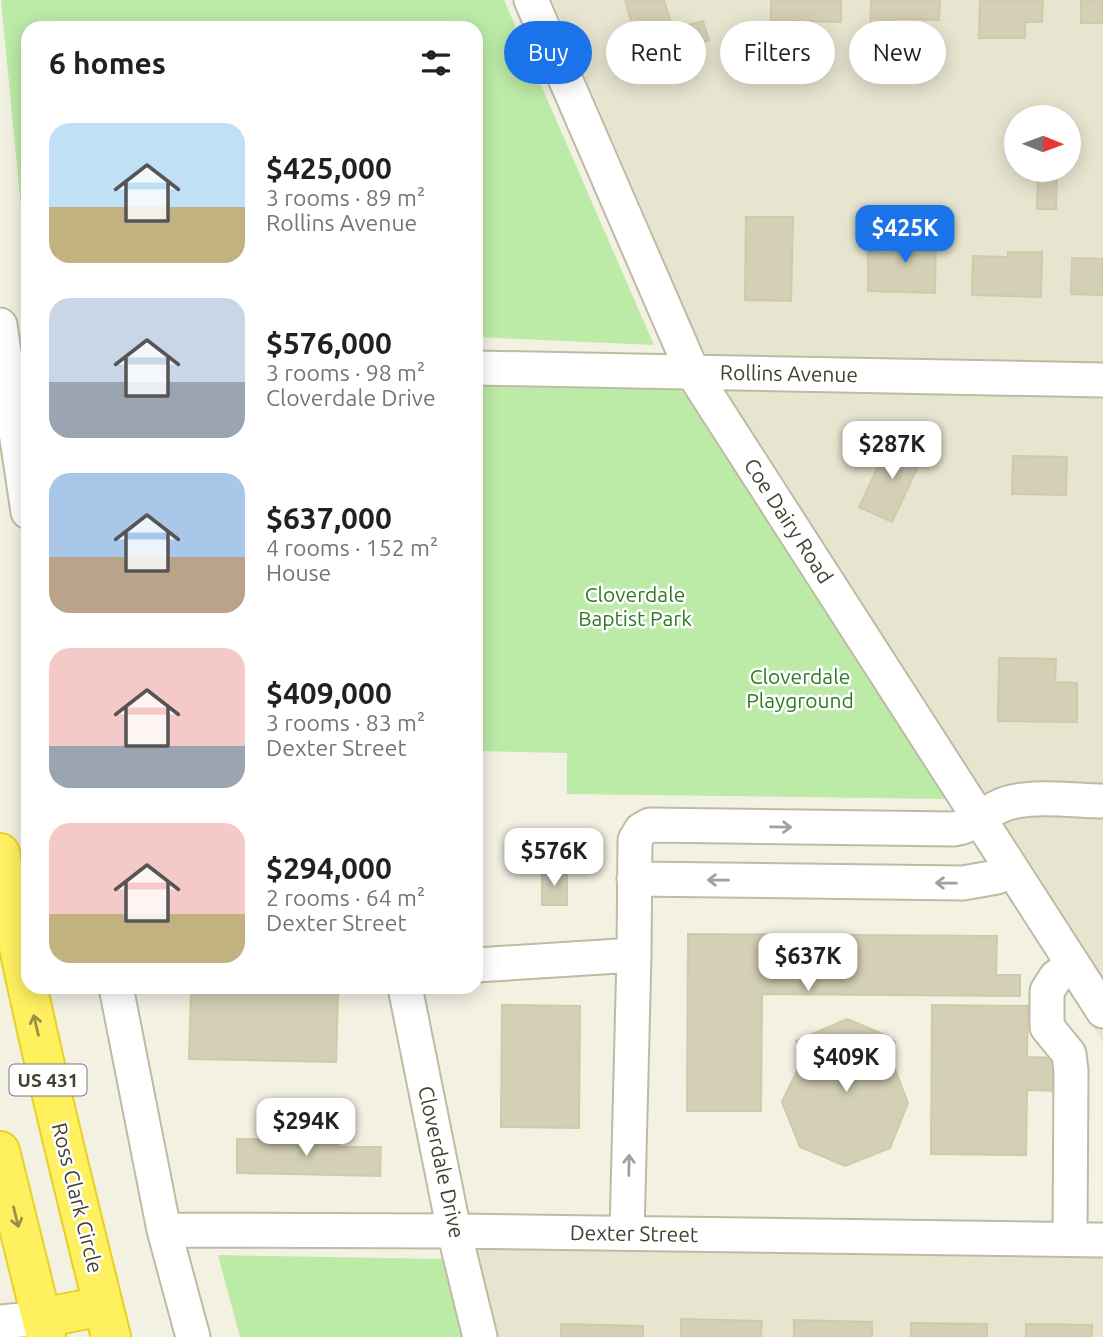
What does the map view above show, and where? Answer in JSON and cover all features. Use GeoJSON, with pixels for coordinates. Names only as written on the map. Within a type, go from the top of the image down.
{"type":"FeatureCollection","features":[{"type":"Feature","properties":{"kind":"highway","name":"Ross Clark Circle"},"geometry":{"type":"LineString","coordinates":[[0,853],[21,959]]}},
{"type":"Feature","properties":{"kind":"highway","name":"Ross Clark Circle"},"geometry":{"type":"LineString","coordinates":[[29,994],[107,1322]]}},
{"type":"Feature","properties":{"kind":"highway"},"geometry":{"type":"LineString","coordinates":[[0,1151],[43,1327],[107,1322]]}},
{"type":"Feature","properties":{"kind":"street","name":"Coe Dairy Road"},"geometry":{"type":"LineString","coordinates":[[531,0],[693,373],[1103,1011]]}},
{"type":"Feature","properties":{"kind":"street"},"geometry":{"type":"LineString","coordinates":[[10,345],[21,447]]}},
{"type":"Feature","properties":{"kind":"street","name":"Rollins Avenue"},"geometry":{"type":"LineString","coordinates":[[483,368],[1103,380]]}},
{"type":"Feature","properties":{"kind":"street"},"geometry":{"type":"LineString","coordinates":[[627,1233],[635,840],[640,830],[650,825],[954,830],[966,828],[999,806],[1027,799],[1103,801]]}},
{"type":"Feature","properties":{"kind":"street"},"geometry":{"type":"LineString","coordinates":[[634,880],[963,883],[997,877],[1011,868]]}},
{"type":"Feature","properties":{"kind":"street"},"geometry":{"type":"LineString","coordinates":[[483,965],[634,955]]}},
{"type":"Feature","properties":{"kind":"street"},"geometry":{"type":"LineString","coordinates":[[1070,1239],[1072,1071],[1069,1054],[1047,1027],[1047,991],[1056,977],[1073,964]]}},
{"type":"Feature","properties":{"kind":"street"},"geometry":{"type":"LineString","coordinates":[[117,994],[164,1230],[193,1337]]}},
{"type":"Feature","properties":{"kind":"street","name":"Cloverdale Drive"},"geometry":{"type":"LineString","coordinates":[[406,994],[454,1231],[480,1337]]}},
{"type":"Feature","properties":{"kind":"street","name":"Dexter Street"},"geometry":{"type":"LineString","coordinates":[[164,1230],[1103,1240]]}},
{"type":"Feature","properties":{"kind":"street"},"geometry":{"type":"LineString","coordinates":[[0,1322],[43,1327]]}},
{"type":"Feature","properties":{"kind":"shaded area"},"geometry":{"type":"Polygon","coordinates":[[[552,0],[1103,0],[1103,364],[715,358],[706,353],[588,84],[592,84],[592,21],[561,21],[552,0]]]}},
{"type":"Feature","properties":{"kind":"shaded area"},"geometry":{"type":"Polygon","coordinates":[[[674,388],[1103,397],[1103,1042],[689,395],[674,388]]]}},
{"type":"Feature","properties":{"kind":"shaded area"},"geometry":{"type":"Polygon","coordinates":[[[464,1201],[469,1210],[476,1214],[1103,1223],[1103,1337],[498,1337],[464,1201]]]}},
{"type":"Feature","properties":{"kind":"green space"},"geometry":{"type":"Polygon","coordinates":[[[1,0],[504,0],[513,21],[504,21],[504,84],[541,84],[654,345],[483,337],[483,21],[21,21],[21,207],[1,0]]]}},
{"type":"Feature","properties":{"kind":"green space","name":"Cloverdale Baptist Park"},"geometry":{"type":"Polygon","coordinates":[[[483,384],[674,388],[689,395],[947,799],[567,794],[567,753],[483,751],[483,384]]]}},
{"type":"Feature","properties":{"kind":"green space"},"geometry":{"type":"Polygon","coordinates":[[[218,1255],[444,1259],[463,1337],[240,1337],[218,1255]]]}},
{"type":"Feature","properties":{"kind":"building"},"geometry":{"type":"Polygon","coordinates":[[[625,0],[664,0],[671,21],[631,21],[625,0]]]}},
{"type":"Feature","properties":{"kind":"building"},"geometry":{"type":"Polygon","coordinates":[[[771,0],[841,0],[841,22],[771,20],[771,0]]]}},
{"type":"Feature","properties":{"kind":"building"},"geometry":{"type":"Polygon","coordinates":[[[871,0],[940,0],[939,20],[870,21],[871,0]]]}},
{"type":"Feature","properties":{"kind":"building"},"geometry":{"type":"Polygon","coordinates":[[[980,0],[1043,0],[1042,22],[1025,22],[1025,38],[979,38],[980,0]]]}},
{"type":"Feature","properties":{"kind":"building"},"geometry":{"type":"Polygon","coordinates":[[[1081,0],[1103,0],[1103,23],[1081,23],[1081,0]]]}},
{"type":"Feature","properties":{"kind":"building"},"geometry":{"type":"Polygon","coordinates":[[[1038,182],[1057,182],[1056,209],[1037,209],[1038,182]]]}},
{"type":"Feature","properties":{"kind":"building"},"geometry":{"type":"Polygon","coordinates":[[[746,217],[793,217],[791,301],[745,300],[746,217]]]}},
{"type":"Feature","properties":{"kind":"building"},"geometry":{"type":"Polygon","coordinates":[[[892,233],[936,234],[935,293],[868,291],[868,252],[892,253],[892,233]]]}},
{"type":"Feature","properties":{"kind":"building"},"geometry":{"type":"Polygon","coordinates":[[[1008,252],[1042,252],[1041,297],[972,295],[973,256],[1008,257],[1008,252]]]}},
{"type":"Feature","properties":{"kind":"building"},"geometry":{"type":"Polygon","coordinates":[[[1072,258],[1103,259],[1103,295],[1071,294],[1072,258]]]}},
{"type":"Feature","properties":{"kind":"building"},"geometry":{"type":"Polygon","coordinates":[[[891,439],[924,454],[892,522],[859,507],[891,439]]]}},
{"type":"Feature","properties":{"kind":"building"},"geometry":{"type":"Polygon","coordinates":[[[1013,456],[1067,457],[1066,495],[1012,494],[1013,456]]]}},
{"type":"Feature","properties":{"kind":"building"},"geometry":{"type":"Polygon","coordinates":[[[999,658],[1056,659],[1055,682],[1077,683],[1077,722],[998,721],[999,658]]]}},
{"type":"Feature","properties":{"kind":"building"},"geometry":{"type":"Polygon","coordinates":[[[542,871],[567,871],[567,905],[542,905],[542,871]]]}},
{"type":"Feature","properties":{"kind":"building"},"geometry":{"type":"Polygon","coordinates":[[[688,934],[997,936],[996,975],[1020,975],[1020,996],[762,994],[761,1111],[687,1111],[688,934]]]}},
{"type":"Feature","properties":{"kind":"building"},"geometry":{"type":"Polygon","coordinates":[[[191,994],[338,994],[336,1062],[189,1059],[191,994]]]}},
{"type":"Feature","properties":{"kind":"building"},"geometry":{"type":"Polygon","coordinates":[[[502,1005],[580,1006],[579,1128],[501,1127],[502,1005]]]}},
{"type":"Feature","properties":{"kind":"building"},"geometry":{"type":"Polygon","coordinates":[[[932,1005],[1028,1006],[1027,1057],[1058,1058],[1057,1091],[1027,1090],[1026,1155],[931,1154],[932,1005]]]}},
{"type":"Feature","properties":{"kind":"building"},"geometry":{"type":"Polygon","coordinates":[[[847,1019],[888,1036],[895,1042],[889,1057],[908,1103],[890,1148],[845,1166],[800,1147],[782,1102],[804,1056],[796,1041],[847,1019]]]}},
{"type":"Feature","properties":{"kind":"building"},"geometry":{"type":"Polygon","coordinates":[[[237,1139],[338,1140],[338,1147],[381,1147],[380,1176],[237,1173],[237,1139]]]}},
{"type":"Feature","properties":{"kind":"building"},"geometry":{"type":"Polygon","coordinates":[[[681,1319],[762,1321],[761,1337],[681,1337],[681,1319]]]}},
{"type":"Feature","properties":{"kind":"building"},"geometry":{"type":"Polygon","coordinates":[[[794,1320],[872,1322],[872,1337],[794,1337],[794,1320]]]}},
{"type":"Feature","properties":{"kind":"building"},"geometry":{"type":"Polygon","coordinates":[[[911,1323],[987,1324],[987,1337],[911,1337],[911,1323]]]}},
{"type":"Feature","properties":{"kind":"building"},"geometry":{"type":"Polygon","coordinates":[[[561,1324],[643,1326],[643,1337],[561,1337],[561,1324]]]}},
{"type":"Feature","properties":{"kind":"building"},"geometry":{"type":"Polygon","coordinates":[[[1026,1324],[1092,1325],[1092,1337],[1026,1337],[1026,1324]]]}},
{"type":"Feature","properties":{"kind":"park label","name":"Cloverdale Playground"},"geometry":{"type":"Point","coordinates":[800,689]}}]}
